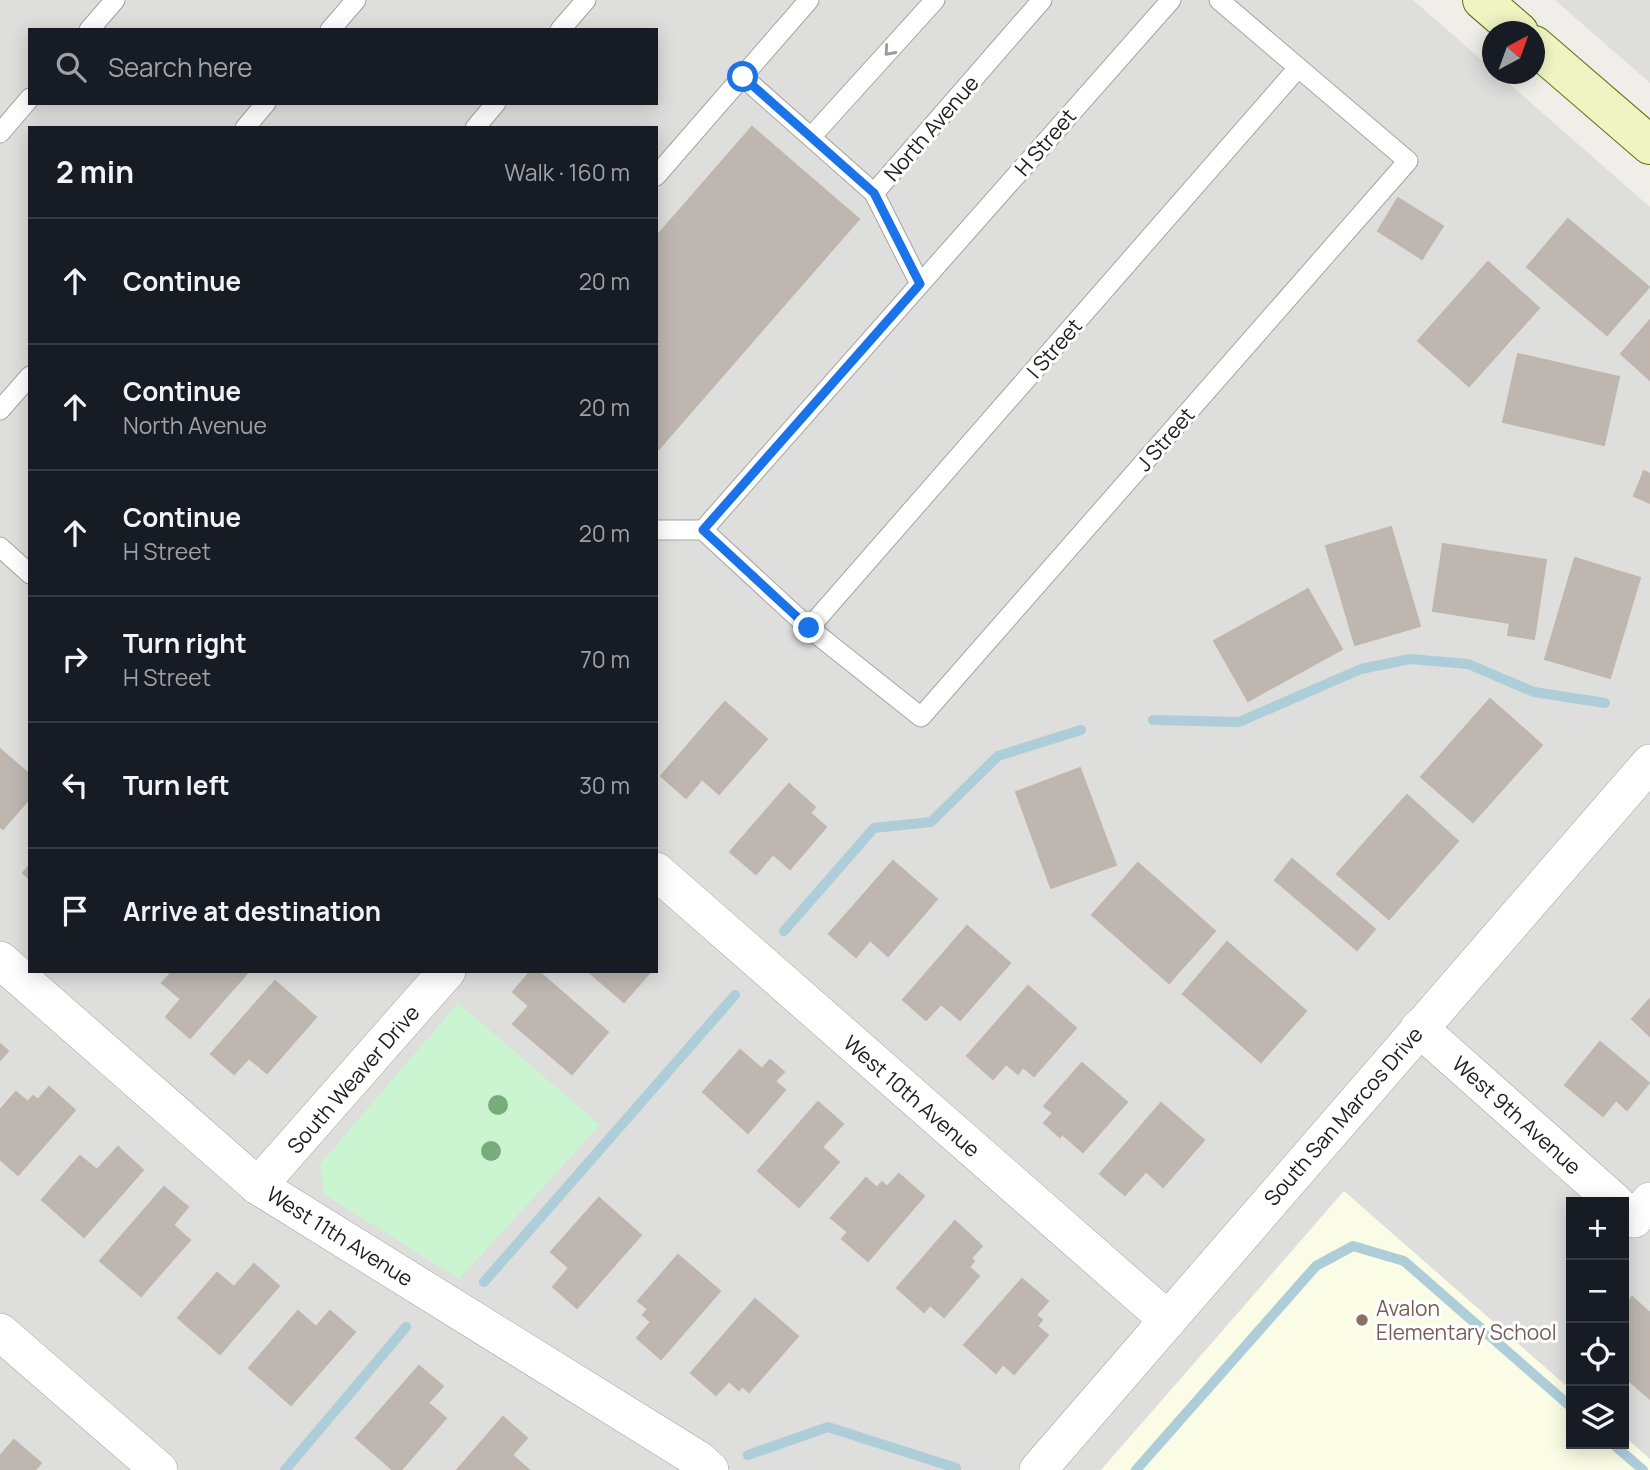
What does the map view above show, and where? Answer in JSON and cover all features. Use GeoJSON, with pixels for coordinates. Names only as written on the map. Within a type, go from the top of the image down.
{"type":"FeatureCollection","features":[{"type":"Feature","properties":{"kind":"main road"},"geometry":{"type":"LineString","coordinates":[[1482,0],[1506,21]]}},
{"type":"Feature","properties":{"kind":"main road"},"geometry":{"type":"LineString","coordinates":[[1545,54],[1650,145]]}},
{"type":"Feature","properties":{"kind":"street","name":"South San Marcos Drive"},"geometry":{"type":"LineString","coordinates":[[1038,1470],[1650,763]]}},
{"type":"Feature","properties":{"kind":"street","name":"West 10th Avenue"},"geometry":{"type":"LineString","coordinates":[[658,873],[1168,1320]]}},
{"type":"Feature","properties":{"kind":"street","name":"West 11th Avenue"},"geometry":{"type":"LineString","coordinates":[[0,960],[258,1186],[699,1460],[710,1470]]}},
{"type":"Feature","properties":{"kind":"street","name":"South Weaver Drive"},"geometry":{"type":"LineString","coordinates":[[258,1186],[445,973]]}},
{"type":"Feature","properties":{"kind":"street","name":"West 9th Avenue"},"geometry":{"type":"LineString","coordinates":[[1419,1028],[1631,1208]]}},
{"type":"Feature","properties":{"kind":"street"},"geometry":{"type":"LineString","coordinates":[[0,1332],[159,1470]]}},
{"type":"Feature","properties":{"kind":"lane"},"geometry":{"type":"LineString","coordinates":[[91,28],[115,0]]}},
{"type":"Feature","properties":{"kind":"lane"},"geometry":{"type":"LineString","coordinates":[[332,28],[356,0]]}},
{"type":"Feature","properties":{"kind":"lane"},"geometry":{"type":"LineString","coordinates":[[562,28],[586,0]]}},
{"type":"Feature","properties":{"kind":"lane"},"geometry":{"type":"LineString","coordinates":[[658,174],[808,0]]}},
{"type":"Feature","properties":{"kind":"lane"},"geometry":{"type":"LineString","coordinates":[[811,137],[935,0]]}},
{"type":"Feature","properties":{"kind":"lane","name":"North Avenue"},"geometry":{"type":"LineString","coordinates":[[743,77],[874,193],[1042,0]]}},
{"type":"Feature","properties":{"kind":"lane","name":"H Street"},"geometry":{"type":"LineString","coordinates":[[703,530],[1171,0]]}},
{"type":"Feature","properties":{"kind":"lane"},"geometry":{"type":"LineString","coordinates":[[1219,0],[1298,68]]}},
{"type":"Feature","properties":{"kind":"lane","name":"J Street"},"geometry":{"type":"LineString","coordinates":[[809,628],[921,718],[1408,161],[1298,68]]}},
{"type":"Feature","properties":{"kind":"lane","name":"I Street"},"geometry":{"type":"LineString","coordinates":[[809,628],[1298,68]]}},
{"type":"Feature","properties":{"kind":"lane"},"geometry":{"type":"LineString","coordinates":[[0,133],[28,100]]}},
{"type":"Feature","properties":{"kind":"lane"},"geometry":{"type":"LineString","coordinates":[[247,126],[264,105]]}},
{"type":"Feature","properties":{"kind":"lane"},"geometry":{"type":"LineString","coordinates":[[477,126],[494,105]]}},
{"type":"Feature","properties":{"kind":"lane"},"geometry":{"type":"LineString","coordinates":[[874,193],[920,284]]}},
{"type":"Feature","properties":{"kind":"lane"},"geometry":{"type":"LineString","coordinates":[[0,410],[28,378]]}},
{"type":"Feature","properties":{"kind":"lane"},"geometry":{"type":"LineString","coordinates":[[658,530],[703,530],[809,628]]}},
{"type":"Feature","properties":{"kind":"lane"},"geometry":{"type":"LineString","coordinates":[[0,547],[28,572]]}},
{"type":"Feature","properties":{"kind":"shaded area"},"geometry":{"type":"Polygon","coordinates":[[[0,0],[1413,0],[1482,60],[1482,84],[1509,84],[1650,207],[1650,1470],[0,1470],[0,0]]]}},
{"type":"Feature","properties":{"kind":"shaded area"},"geometry":{"type":"Polygon","coordinates":[[[1555,0],[1650,0],[1650,83],[1555,0]]]}},
{"type":"Feature","properties":{"kind":"shaded area","name":"Avalon Elementary School"},"geometry":{"type":"Polygon","coordinates":[[[1344,1191],[1566,1386],[1566,1449],[1629,1449],[1629,1440],[1650,1459],[1650,1470],[1101,1470],[1344,1191]]]}},
{"type":"Feature","properties":{"kind":"green space"},"geometry":{"type":"Polygon","coordinates":[[[458,1003],[600,1125],[459,1279],[324,1194],[320,1164],[458,1003]]]}},
{"type":"Feature","properties":{"kind":"building"},"geometry":{"type":"Polygon","coordinates":[[[752,127],[859,219],[658,450],[658,235],[752,127]]]}},
{"type":"Feature","properties":{"kind":"building"},"geometry":{"type":"Polygon","coordinates":[[[1398,198],[1443,226],[1422,259],[1378,231],[1398,198]]]}},
{"type":"Feature","properties":{"kind":"building"},"geometry":{"type":"Polygon","coordinates":[[[1568,219],[1649,287],[1607,335],[1527,267],[1568,219]]]}},
{"type":"Feature","properties":{"kind":"building"},"geometry":{"type":"Polygon","coordinates":[[[1488,262],[1539,308],[1469,386],[1418,341],[1488,262]]]}},
{"type":"Feature","properties":{"kind":"building"},"geometry":{"type":"Polygon","coordinates":[[[1650,320],[1650,380],[1621,354],[1650,320]]]}},
{"type":"Feature","properties":{"kind":"building"},"geometry":{"type":"Polygon","coordinates":[[[1518,354],[1619,377],[1604,445],[1503,422],[1518,354]]]}},
{"type":"Feature","properties":{"kind":"building"},"geometry":{"type":"Polygon","coordinates":[[[1644,471],[1650,474],[1650,503],[1634,496],[1644,471]]]}},
{"type":"Feature","properties":{"kind":"building"},"geometry":{"type":"Polygon","coordinates":[[[1391,527],[1420,626],[1355,645],[1326,546],[1391,527]]]}},
{"type":"Feature","properties":{"kind":"building"},"geometry":{"type":"Polygon","coordinates":[[[1443,544],[1546,560],[1534,639],[1508,635],[1510,623],[1433,611],[1443,544]]]}},
{"type":"Feature","properties":{"kind":"building"},"geometry":{"type":"Polygon","coordinates":[[[1575,558],[1640,578],[1610,678],[1545,659],[1575,558]]]}},
{"type":"Feature","properties":{"kind":"building"},"geometry":{"type":"Polygon","coordinates":[[[1308,589],[1342,649],[1248,701],[1214,641],[1308,589]]]}},
{"type":"Feature","properties":{"kind":"building"},"geometry":{"type":"Polygon","coordinates":[[[1490,699],[1542,745],[1473,822],[1421,777],[1490,699]]]}},
{"type":"Feature","properties":{"kind":"building"},"geometry":{"type":"Polygon","coordinates":[[[725,702],[767,739],[719,794],[702,779],[686,798],[661,776],[725,702]]]}},
{"type":"Feature","properties":{"kind":"building"},"geometry":{"type":"Polygon","coordinates":[[[1,750],[28,773],[28,800],[3,829],[0,827],[1,750]]]}},
{"type":"Feature","properties":{"kind":"building"},"geometry":{"type":"Polygon","coordinates":[[[1080,768],[1116,865],[1051,888],[1016,792],[1080,768]]]}},
{"type":"Feature","properties":{"kind":"building"},"geometry":{"type":"Polygon","coordinates":[[[789,784],[815,807],[810,813],[826,827],[790,869],[773,854],[756,874],[730,852],[789,784]]]}},
{"type":"Feature","properties":{"kind":"building"},"geometry":{"type":"Polygon","coordinates":[[[1407,795],[1458,841],[1389,919],[1337,874],[1407,795]]]}},
{"type":"Feature","properties":{"kind":"building"},"geometry":{"type":"Polygon","coordinates":[[[1292,859],[1375,929],[1357,950],[1275,880],[1292,859]]]}},
{"type":"Feature","properties":{"kind":"building"},"geometry":{"type":"Polygon","coordinates":[[[893,861],[937,899],[888,956],[870,940],[856,957],[829,934],[893,861]]]}},
{"type":"Feature","properties":{"kind":"building"},"geometry":{"type":"Polygon","coordinates":[[[1138,863],[1215,931],[1169,983],[1092,915],[1138,863]]]}},
{"type":"Feature","properties":{"kind":"building"},"geometry":{"type":"Polygon","coordinates":[[[967,926],[1010,963],[960,1020],[941,1004],[926,1020],[903,1000],[967,926]]]}},
{"type":"Feature","properties":{"kind":"building"},"geometry":{"type":"Polygon","coordinates":[[[1227,942],[1306,1011],[1261,1062],[1183,994],[1227,942]]]}},
{"type":"Feature","properties":{"kind":"building"},"geometry":{"type":"Polygon","coordinates":[[[171,973],[247,973],[190,1038],[166,1017],[181,999],[162,983],[171,973]]]}},
{"type":"Feature","properties":{"kind":"building"},"geometry":{"type":"Polygon","coordinates":[[[529,973],[540,973],[608,1032],[572,1074],[513,1024],[529,1006],[513,992],[529,973]]]}},
{"type":"Feature","properties":{"kind":"building"},"geometry":{"type":"Polygon","coordinates":[[[590,973],[649,973],[624,1002],[590,973]]]}},
{"type":"Feature","properties":{"kind":"building"},"geometry":{"type":"Polygon","coordinates":[[[275,981],[316,1017],[267,1073],[249,1058],[234,1074],[211,1054],[275,981]]]}},
{"type":"Feature","properties":{"kind":"building"},"geometry":{"type":"Polygon","coordinates":[[[1028,986],[1076,1028],[1034,1076],[1023,1067],[1018,1074],[1006,1064],[993,1079],[967,1056],[1028,986]]]}},
{"type":"Feature","properties":{"kind":"building"},"geometry":{"type":"Polygon","coordinates":[[[1650,999],[1650,1036],[1632,1019],[1650,999]]]}},
{"type":"Feature","properties":{"kind":"building"},"geometry":{"type":"Polygon","coordinates":[[[1600,1042],[1649,1083],[1627,1110],[1616,1100],[1603,1116],[1565,1085],[1600,1042]]]}},
{"type":"Feature","properties":{"kind":"building"},"geometry":{"type":"Polygon","coordinates":[[[0,1044],[8,1051],[0,1060],[0,1044]]]}},
{"type":"Feature","properties":{"kind":"building"},"geometry":{"type":"Polygon","coordinates":[[[740,1050],[762,1069],[770,1060],[784,1072],[775,1081],[785,1090],[748,1133],[703,1092],[740,1050]]]}},
{"type":"Feature","properties":{"kind":"building"},"geometry":{"type":"Polygon","coordinates":[[[1082,1063],[1127,1102],[1083,1152],[1044,1123],[1053,1113],[1044,1106],[1082,1063]]]}},
{"type":"Feature","properties":{"kind":"building"},"geometry":{"type":"Polygon","coordinates":[[[49,1087],[75,1110],[18,1175],[0,1159],[0,1110],[16,1092],[28,1102],[33,1096],[38,1100],[49,1087]]]}},
{"type":"Feature","properties":{"kind":"building"},"geometry":{"type":"Polygon","coordinates":[[[818,1102],[843,1124],[822,1147],[839,1162],[799,1207],[758,1171],[818,1102]]]}},
{"type":"Feature","properties":{"kind":"building"},"geometry":{"type":"Polygon","coordinates":[[[1161,1103],[1204,1140],[1163,1187],[1146,1171],[1125,1195],[1100,1174],[1161,1103]]]}},
{"type":"Feature","properties":{"kind":"building"},"geometry":{"type":"Polygon","coordinates":[[[118,1147],[143,1170],[84,1237],[42,1200],[80,1156],[97,1170],[118,1147]]]}},
{"type":"Feature","properties":{"kind":"building"},"geometry":{"type":"Polygon","coordinates":[[[899,1174],[924,1196],[868,1261],[842,1239],[848,1232],[831,1218],[866,1178],[877,1188],[882,1182],[887,1187],[899,1174]]]}},
{"type":"Feature","properties":{"kind":"building"},"geometry":{"type":"Polygon","coordinates":[[[164,1187],[188,1207],[173,1225],[190,1240],[141,1296],[100,1261],[164,1187]]]}},
{"type":"Feature","properties":{"kind":"building"},"geometry":{"type":"Polygon","coordinates":[[[599,1198],[641,1235],[577,1308],[553,1287],[569,1268],[551,1252],[599,1198]]]}},
{"type":"Feature","properties":{"kind":"building"},"geometry":{"type":"Polygon","coordinates":[[[955,1221],[982,1246],[971,1258],[974,1261],[969,1267],[979,1276],[944,1317],[930,1305],[924,1312],[897,1288],[955,1221]]]}},
{"type":"Feature","properties":{"kind":"building"},"geometry":{"type":"Polygon","coordinates":[[[678,1255],[720,1291],[661,1359],[637,1338],[651,1322],[643,1315],[648,1309],[638,1301],[678,1255]]]}},
{"type":"Feature","properties":{"kind":"building"},"geometry":{"type":"Polygon","coordinates":[[[254,1264],[279,1286],[220,1354],[178,1318],[217,1273],[234,1287],[254,1264]]]}},
{"type":"Feature","properties":{"kind":"building"},"geometry":{"type":"Polygon","coordinates":[[[1022,1279],[1048,1301],[1036,1315],[1042,1320],[1037,1326],[1048,1335],[1014,1374],[1003,1364],[996,1373],[964,1345],[1022,1279]]]}},
{"type":"Feature","properties":{"kind":"building"},"geometry":{"type":"Polygon","coordinates":[[[1632,1297],[1650,1313],[1650,1399],[1629,1380],[1629,1301],[1632,1297]]]}},
{"type":"Feature","properties":{"kind":"building"},"geometry":{"type":"Polygon","coordinates":[[[755,1299],[798,1336],[749,1392],[742,1386],[739,1390],[729,1381],[716,1395],[691,1373],[755,1299]]]}},
{"type":"Feature","properties":{"kind":"building"},"geometry":{"type":"Polygon","coordinates":[[[298,1311],[316,1327],[330,1311],[355,1332],[291,1405],[249,1368],[298,1311]]]}},
{"type":"Feature","properties":{"kind":"building"},"geometry":{"type":"Polygon","coordinates":[[[419,1366],[443,1386],[428,1403],[446,1418],[401,1470],[393,1470],[356,1438],[419,1366]]]}},
{"type":"Feature","properties":{"kind":"building"},"geometry":{"type":"Polygon","coordinates":[[[503,1417],[527,1438],[512,1455],[529,1470],[457,1470],[503,1417]]]}},
{"type":"Feature","properties":{"kind":"building"},"geometry":{"type":"Polygon","coordinates":[[[14,1440],[41,1463],[35,1470],[0,1470],[0,1456],[14,1440]]]}},
{"type":"Feature","properties":{"kind":"waterway"},"geometry":{"type":"LineString","coordinates":[[1153,720],[1239,722],[1361,669],[1410,659],[1468,664],[1534,692],[1605,703]]}},
{"type":"Feature","properties":{"kind":"waterway"},"geometry":{"type":"LineString","coordinates":[[784,931],[874,828],[931,822],[998,756],[1081,730]]}},
{"type":"Feature","properties":{"kind":"waterway"},"geometry":{"type":"LineString","coordinates":[[484,1282],[735,995]]}},
{"type":"Feature","properties":{"kind":"waterway"},"geometry":{"type":"LineString","coordinates":[[1136,1470],[1316,1266],[1353,1246],[1404,1261],[1566,1403]]}},
{"type":"Feature","properties":{"kind":"waterway"},"geometry":{"type":"LineString","coordinates":[[285,1470],[406,1327]]}},
{"type":"Feature","properties":{"kind":"waterway"},"geometry":{"type":"LineString","coordinates":[[748,1455],[828,1427],[956,1468]]}},
{"type":"Feature","properties":{"kind":"waterway"},"geometry":{"type":"LineString","coordinates":[[1619,1449],[1643,1470]]}},
{"type":"Feature","properties":{"kind":"place","name":"Avalon Elementary School"},"geometry":{"type":"Point","coordinates":[1362,1320]}},
{"type":"Feature","properties":{"kind":"route"},"geometry":{"type":"LineString","coordinates":[[743,77],[874,193],[920,284],[703,530],[809,628]]}}]}
